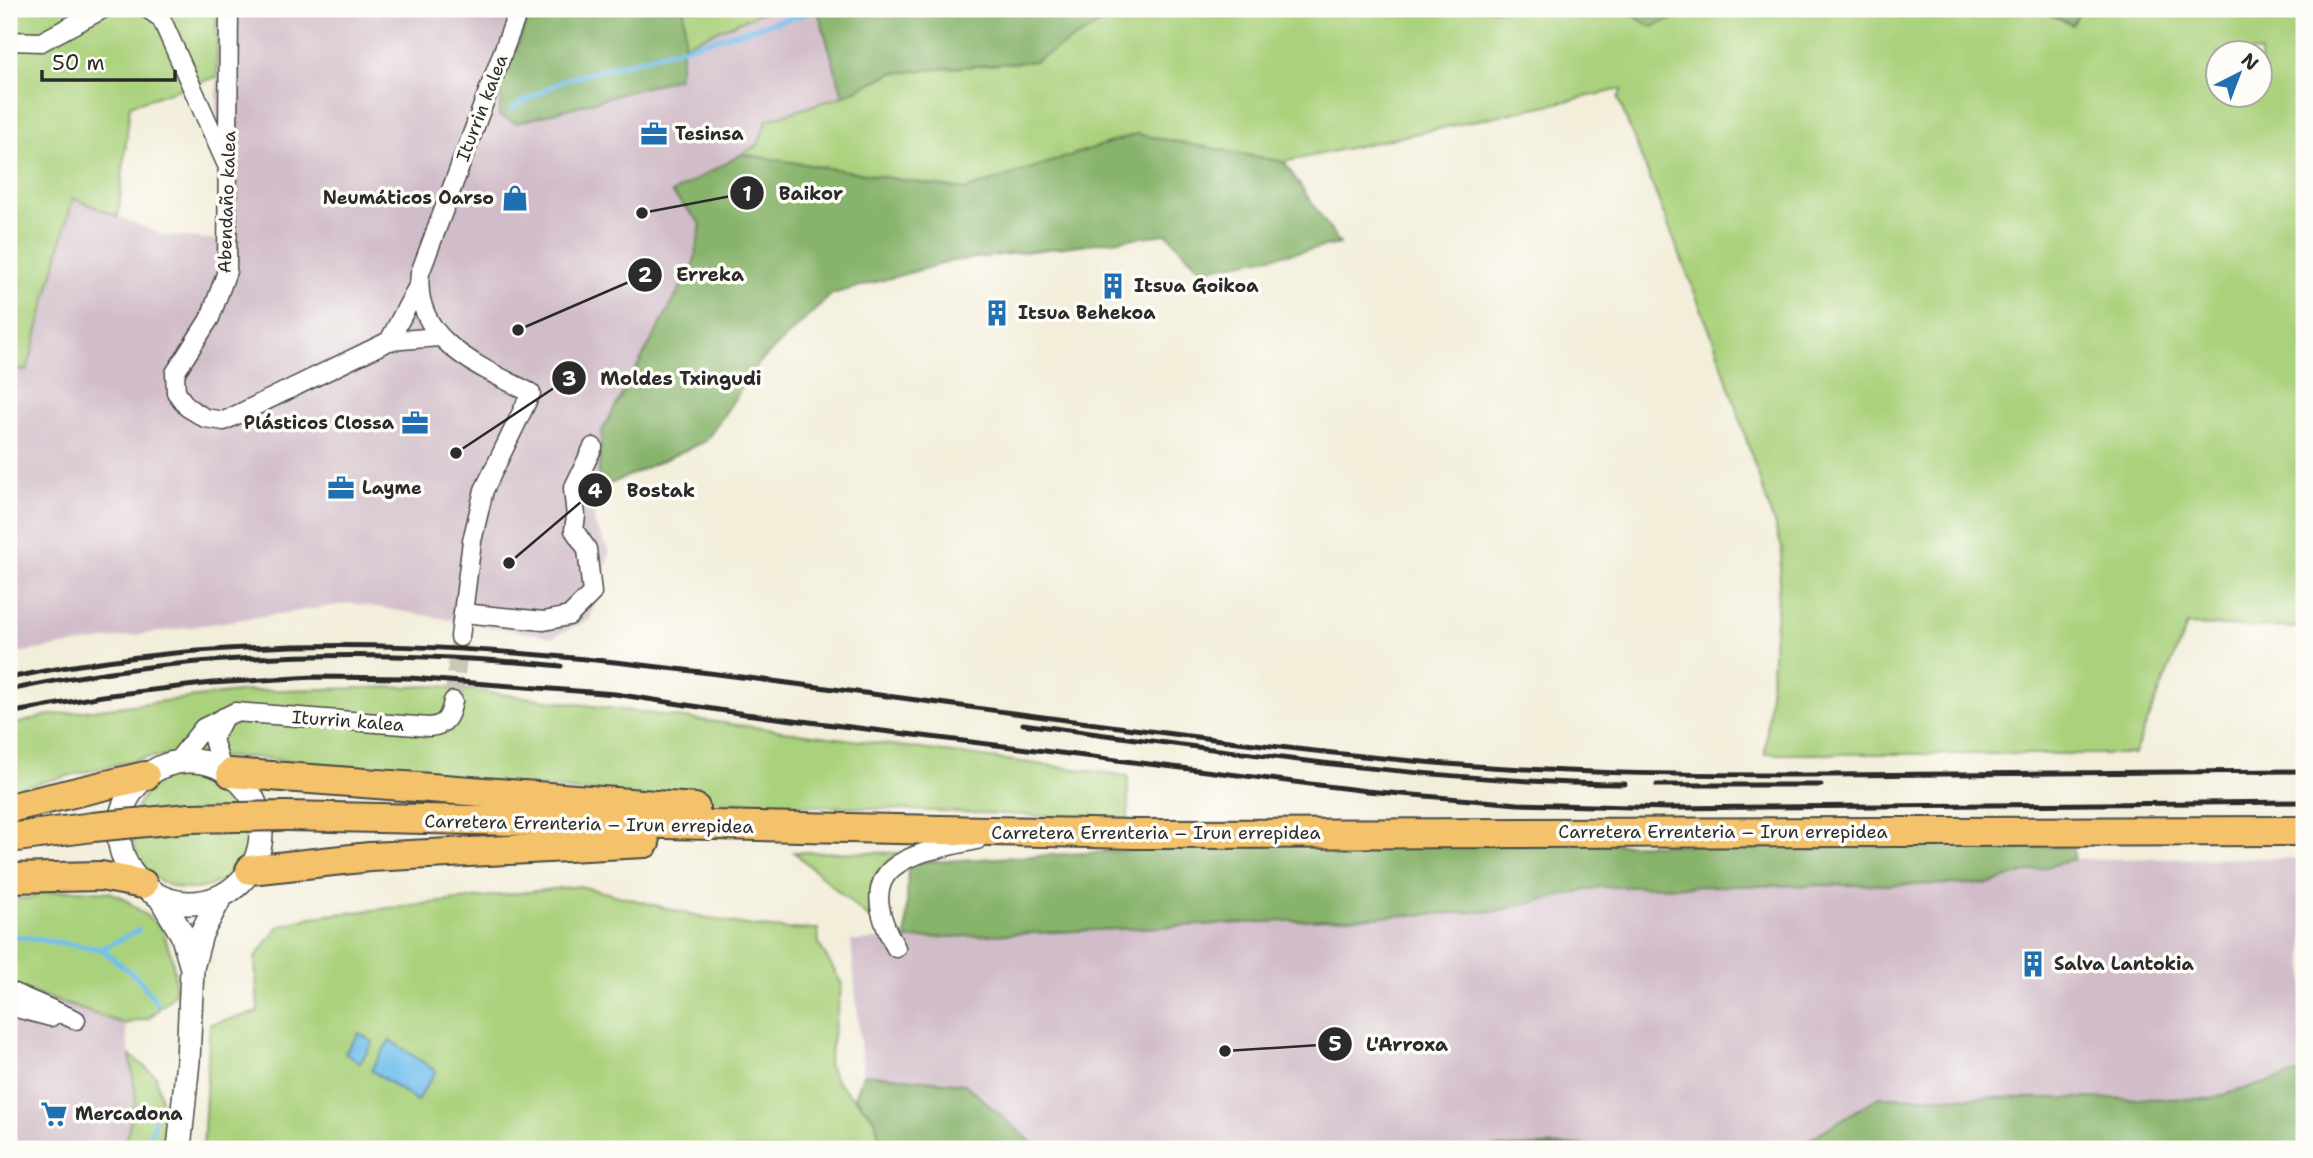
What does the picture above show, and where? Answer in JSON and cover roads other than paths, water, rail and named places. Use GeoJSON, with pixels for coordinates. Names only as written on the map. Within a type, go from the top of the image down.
{"type":"FeatureCollection","features":[{"type":"Feature","properties":{"kind":"main road"},"geometry":{"type":"LineString","coordinates":[[226,770],[813,816],[849,830]]}},
{"type":"Feature","properties":{"kind":"main road"},"geometry":{"type":"LineString","coordinates":[[9,808],[145,776]]}},
{"type":"Feature","properties":{"kind":"main road","name":"Carretera Errenteria – Irun errepidea"},"geometry":{"type":"LineString","coordinates":[[9,838],[189,818],[286,816],[1013,833],[2304,831]]}},
{"type":"Feature","properties":{"kind":"main road"},"geometry":{"type":"LineString","coordinates":[[250,870],[370,857],[555,845],[768,840],[787,829]]}},
{"type":"Feature","properties":{"kind":"main road"},"geometry":{"type":"LineString","coordinates":[[9,878],[101,876],[151,891]]}},
{"type":"Feature","properties":{"kind":"street"},"geometry":{"type":"LineString","coordinates":[[9,41],[41,42],[103,9]]}},
{"type":"Feature","properties":{"kind":"street"},"geometry":{"type":"LineString","coordinates":[[148,9],[161,18],[229,170]]}},
{"type":"Feature","properties":{"kind":"street","name":"Abendaño kalea"},"geometry":{"type":"LineString","coordinates":[[229,9],[227,271],[209,318],[175,373],[176,392],[187,407],[205,418],[224,421],[389,341]]}},
{"type":"Feature","properties":{"kind":"street","name":"Iturrin kalea"},"geometry":{"type":"LineString","coordinates":[[389,341],[418,286],[420,273],[519,9]]}},
{"type":"Feature","properties":{"kind":"street"},"geometry":{"type":"LineString","coordinates":[[418,286],[425,316],[439,337],[468,360],[531,393],[484,490],[472,541],[460,637]]}},
{"type":"Feature","properties":{"kind":"street"},"geometry":{"type":"LineString","coordinates":[[389,341],[439,337]]}},
{"type":"Feature","properties":{"kind":"street"},"geometry":{"type":"LineString","coordinates":[[463,612],[544,621],[569,616],[592,593],[587,549],[574,530],[576,516],[573,489],[593,447]]}},
{"type":"Feature","properties":{"kind":"street","name":"Iturrin kalea"},"geometry":{"type":"LineString","coordinates":[[227,715],[235,712],[429,727],[444,723],[450,716],[453,701]]}},
{"type":"Feature","properties":{"kind":"street"},"geometry":{"type":"LineString","coordinates":[[177,761],[203,728],[227,715]]}},
{"type":"Feature","properties":{"kind":"street"},"geometry":{"type":"LineString","coordinates":[[151,891],[191,904],[221,896],[238,885],[250,870],[260,848],[260,816],[246,788],[226,770],[213,739],[218,726],[227,715]]}},
{"type":"Feature","properties":{"kind":"street"},"geometry":{"type":"LineString","coordinates":[[192,968],[182,934],[123,858],[118,833],[122,807],[145,776],[177,761],[192,760],[226,770]]}},
{"type":"Feature","properties":{"kind":"street"},"geometry":{"type":"LineString","coordinates":[[896,948],[881,921],[877,903],[882,882],[898,862],[952,845],[1013,833]]}},
{"type":"Feature","properties":{"kind":"street"},"geometry":{"type":"LineString","coordinates":[[179,1149],[188,1062],[192,968],[201,934],[221,896]]}},
{"type":"Feature","properties":{"kind":"street"},"geometry":{"type":"LineString","coordinates":[[9,991],[76,1020],[13,1007]]}},
{"type":"Feature","properties":{"kind":"water"},"geometry":{"type":"Polygon","coordinates":[[[359,1033],[373,1042],[360,1063],[345,1053],[359,1033]]]}},
{"type":"Feature","properties":{"kind":"water"},"geometry":{"type":"Polygon","coordinates":[[[390,1040],[436,1071],[417,1101],[371,1070],[390,1040]]]}},
{"type":"Feature","properties":{"kind":"waterway"},"geometry":{"type":"LineString","coordinates":[[512,108],[562,81],[823,9]]}},
{"type":"Feature","properties":{"kind":"waterway"},"geometry":{"type":"LineString","coordinates":[[9,935],[101,949],[139,930]]}},
{"type":"Feature","properties":{"kind":"waterway"},"geometry":{"type":"LineString","coordinates":[[101,949],[139,979],[158,1005]]}},
{"type":"Feature","properties":{"kind":"waterway"},"geometry":{"type":"LineString","coordinates":[[147,1149],[155,1120]]}},
{"type":"Feature","properties":{"kind":"tunnel"},"geometry":{"type":"LineString","coordinates":[[453,701],[460,637]]}},
{"type":"Feature","properties":{"kind":"railway"},"geometry":{"type":"LineString","coordinates":[[9,678],[110,660],[210,650],[308,646],[406,647],[504,652],[702,672],[1260,745],[1465,765],[1725,775],[2304,771]]}},
{"type":"Feature","properties":{"kind":"railway"},"geometry":{"type":"LineString","coordinates":[[9,690],[146,667],[284,657],[423,657],[561,666]]}},
{"type":"Feature","properties":{"kind":"railway"},"geometry":{"type":"LineString","coordinates":[[9,713],[102,696],[212,683],[314,677],[410,678],[615,694],[745,714],[1367,791],[1518,804],[1668,808],[2304,802]]}},
{"type":"Feature","properties":{"kind":"railway"},"geometry":{"type":"LineString","coordinates":[[1023,724],[1399,771],[1550,782],[1625,784]]}},
{"type":"Feature","properties":{"kind":"railway"},"geometry":{"type":"LineString","coordinates":[[1657,785],[1821,785]]}},
{"type":"Feature","properties":{"kind":"place","name":"Tesinsa"},"geometry":{"type":"Point","coordinates":[654,134]}},
{"type":"Feature","properties":{"kind":"place","name":"Neumáticos Oarso"},"geometry":{"type":"Point","coordinates":[515,198]}},
{"type":"Feature","properties":{"kind":"place","name":"Baikor"},"geometry":{"type":"Point","coordinates":[642,213]}},
{"type":"Feature","properties":{"kind":"place","name":"Itsua Goikoa"},"geometry":{"type":"Point","coordinates":[1113,286]}},
{"type":"Feature","properties":{"kind":"place","name":"Itsua Behekoa"},"geometry":{"type":"Point","coordinates":[997,313]}},
{"type":"Feature","properties":{"kind":"place","name":"Erreka"},"geometry":{"type":"Point","coordinates":[518,330]}},
{"type":"Feature","properties":{"kind":"place","name":"Plásticos Clossa"},"geometry":{"type":"Point","coordinates":[415,423]}},
{"type":"Feature","properties":{"kind":"place","name":"Moldes Txingudi"},"geometry":{"type":"Point","coordinates":[456,453]}},
{"type":"Feature","properties":{"kind":"place","name":"Layme"},"geometry":{"type":"Point","coordinates":[341,488]}},
{"type":"Feature","properties":{"kind":"place","name":"Bostak"},"geometry":{"type":"Point","coordinates":[509,563]}},
{"type":"Feature","properties":{"kind":"place","name":"Salva Lantokia"},"geometry":{"type":"Point","coordinates":[2033,964]}},
{"type":"Feature","properties":{"kind":"place","name":"L'Arroxa"},"geometry":{"type":"Point","coordinates":[1225,1051]}},
{"type":"Feature","properties":{"kind":"place","name":"Mercadona"},"geometry":{"type":"Point","coordinates":[54,1114]}}]}
